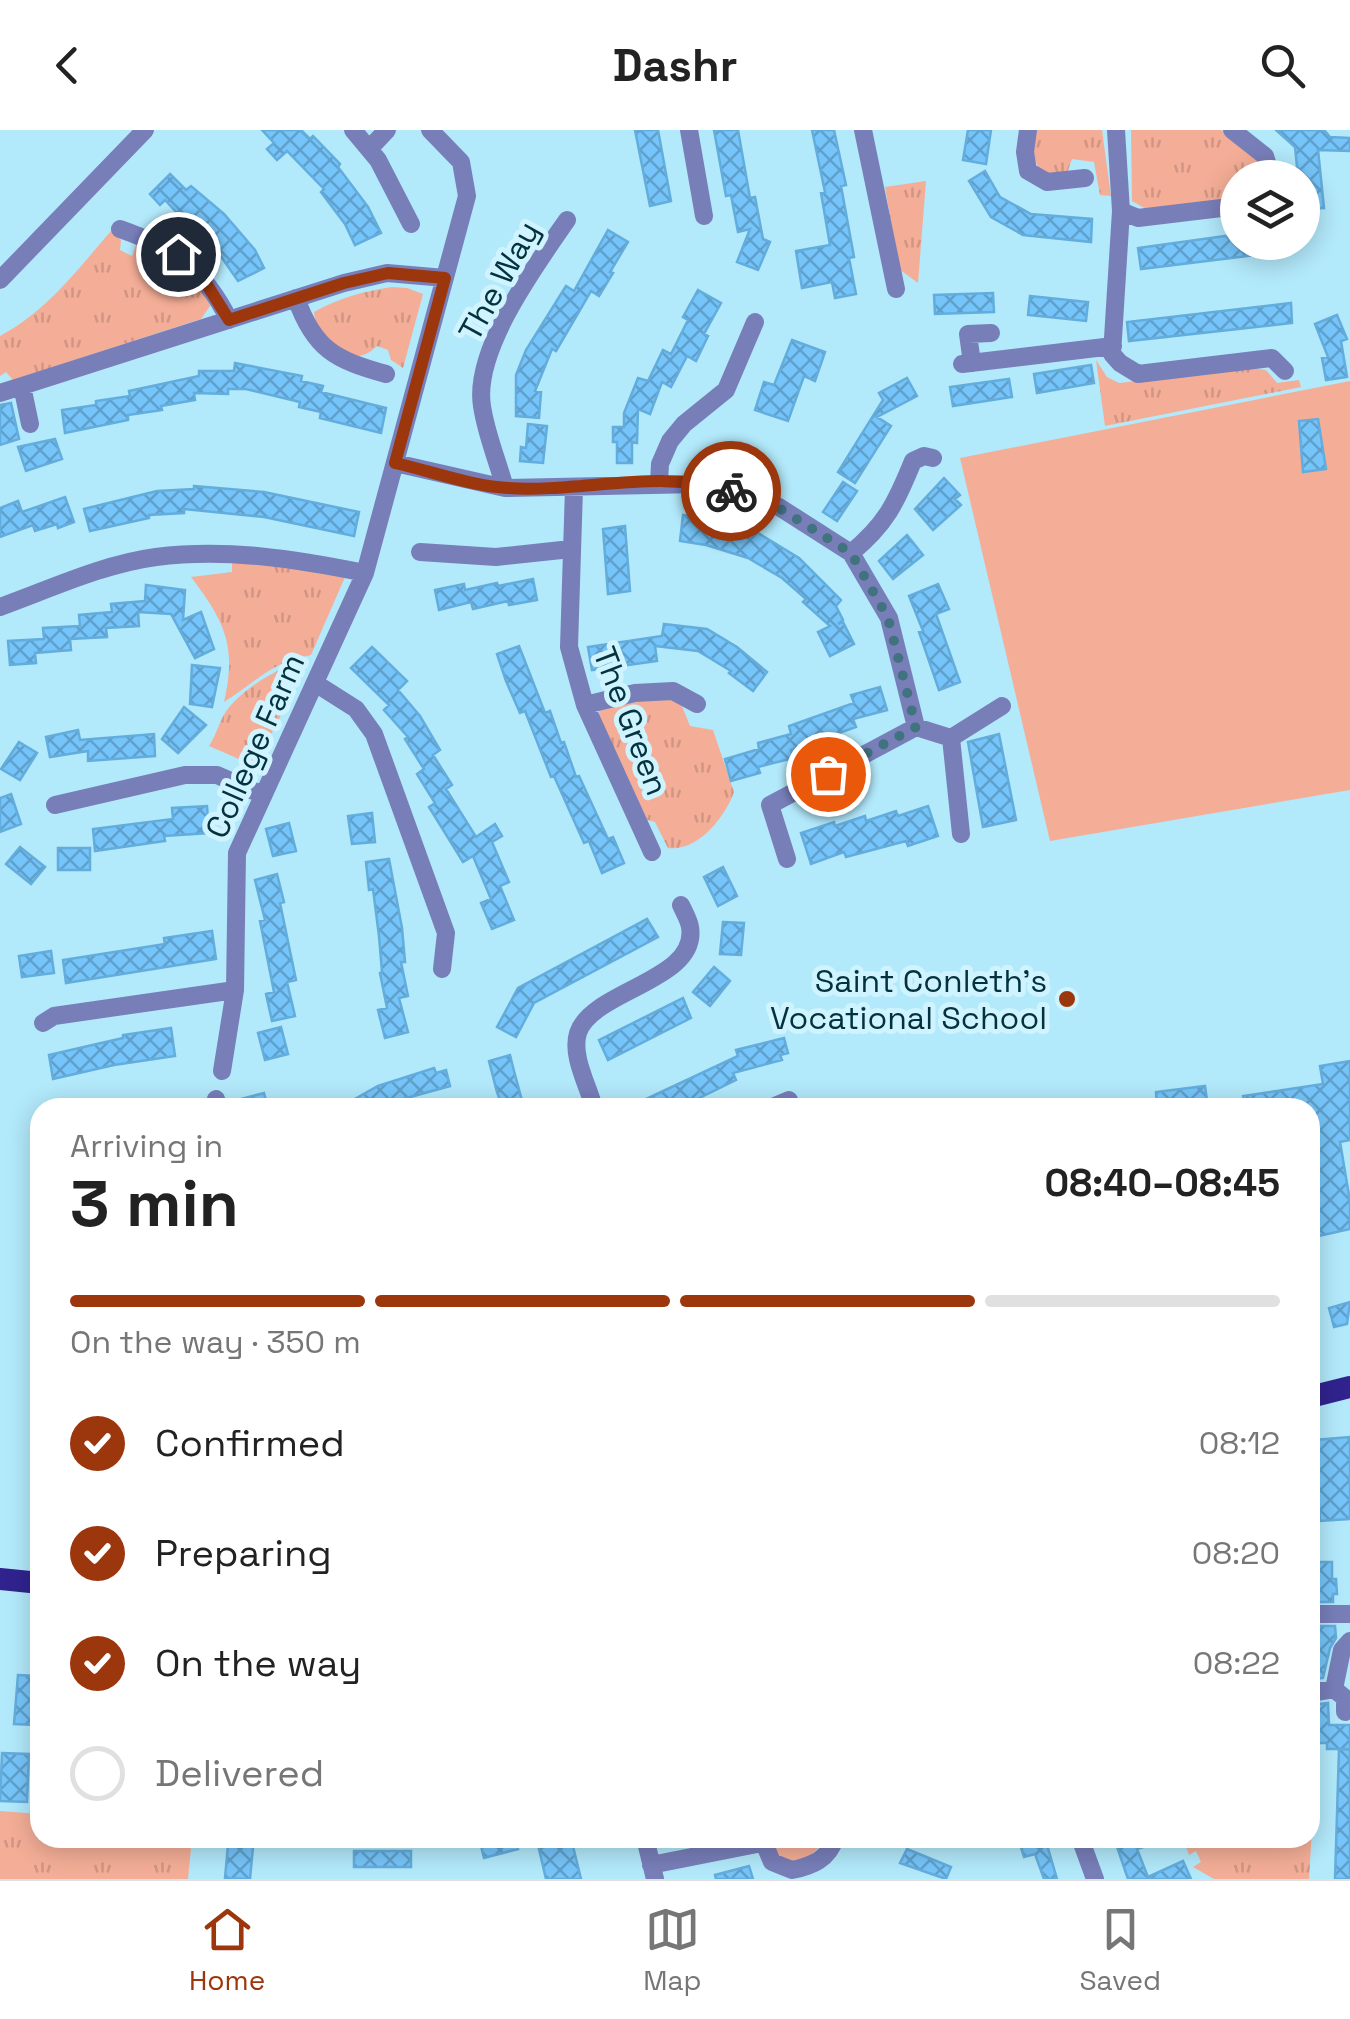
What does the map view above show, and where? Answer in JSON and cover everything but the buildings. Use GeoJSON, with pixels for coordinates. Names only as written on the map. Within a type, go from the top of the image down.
{"type":"FeatureCollection","features":[{"type":"Feature","properties":{"kind":"main road"},"geometry":{"type":"LineString","coordinates":[[1320,1394],[1350,1387]]}},
{"type":"Feature","properties":{"kind":"main road"},"geometry":{"type":"LineString","coordinates":[[0,1579],[30,1582]]}},
{"type":"Feature","properties":{"kind":"street"},"geometry":{"type":"LineString","coordinates":[[0,280],[145,130]]}},
{"type":"Feature","properties":{"kind":"street"},"geometry":{"type":"LineString","coordinates":[[354,130],[410,224]]}},
{"type":"Feature","properties":{"kind":"street"},"geometry":{"type":"LineString","coordinates":[[368,149],[387,130]]}},
{"type":"Feature","properties":{"kind":"street","name":"College Farm"},"geometry":{"type":"LineString","coordinates":[[222,1071],[235,990],[237,853],[365,572],[468,196],[461,162],[430,130]]}},
{"type":"Feature","properties":{"kind":"street"},"geometry":{"type":"LineString","coordinates":[[689,130],[704,216]]}},
{"type":"Feature","properties":{"kind":"street"},"geometry":{"type":"LineString","coordinates":[[863,130],[896,289]]}},
{"type":"Feature","properties":{"kind":"street"},"geometry":{"type":"LineString","coordinates":[[1028,130],[1028,171],[1047,182],[1085,178]]}},
{"type":"Feature","properties":{"kind":"street"},"geometry":{"type":"LineString","coordinates":[[1116,130],[1121,211],[1112,354],[1138,374],[1272,358],[1285,371]]}},
{"type":"Feature","properties":{"kind":"street"},"geometry":{"type":"LineString","coordinates":[[1232,130],[1266,160]]}},
{"type":"Feature","properties":{"kind":"street"},"geometry":{"type":"LineString","coordinates":[[1121,211],[1138,218],[1220,208]]}},
{"type":"Feature","properties":{"kind":"street","name":"The Way"},"geometry":{"type":"LineString","coordinates":[[505,488],[481,404],[484,371],[527,280],[567,220]]}},
{"type":"Feature","properties":{"kind":"street"},"geometry":{"type":"LineString","coordinates":[[120,229],[178,254],[204,280],[229,320]]}},
{"type":"Feature","properties":{"kind":"street"},"geometry":{"type":"LineString","coordinates":[[0,393],[296,298],[388,273],[445,278]]}},
{"type":"Feature","properties":{"kind":"street"},"geometry":{"type":"LineString","coordinates":[[296,298],[304,321],[321,347],[352,365],[386,374]]}},
{"type":"Feature","properties":{"kind":"street"},"geometry":{"type":"LineString","coordinates":[[659,483],[660,464],[670,441],[684,424],[726,390],[755,322]]}},
{"type":"Feature","properties":{"kind":"street"},"geometry":{"type":"LineString","coordinates":[[992,333],[962,334],[967,363],[1113,346]]}},
{"type":"Feature","properties":{"kind":"street"},"geometry":{"type":"LineString","coordinates":[[22,386],[30,424]]}},
{"type":"Feature","properties":{"kind":"street"},"geometry":{"type":"LineString","coordinates":[[851,553],[879,530],[914,461],[924,456],[933,458]]}},
{"type":"Feature","properties":{"kind":"street"},"geometry":{"type":"LineString","coordinates":[[395,463],[505,488],[659,483],[724,488],[779,508],[851,553],[888,618],[916,727]]}},
{"type":"Feature","properties":{"kind":"street","name":"The Green"},"geometry":{"type":"LineString","coordinates":[[574,488],[569,647],[585,705],[652,852]]}},
{"type":"Feature","properties":{"kind":"street"},"geometry":{"type":"LineString","coordinates":[[420,552],[496,557],[570,549]]}},
{"type":"Feature","properties":{"kind":"street"},"geometry":{"type":"LineString","coordinates":[[0,607],[93,573],[154,558],[230,553],[365,572]]}},
{"type":"Feature","properties":{"kind":"street"},"geometry":{"type":"LineString","coordinates":[[314,683],[356,709],[374,734],[446,933],[442,969]]}},
{"type":"Feature","properties":{"kind":"street"},"geometry":{"type":"LineString","coordinates":[[585,705],[672,691],[696,704]]}},
{"type":"Feature","properties":{"kind":"street"},"geometry":{"type":"LineString","coordinates":[[787,859],[770,805],[916,727],[951,738],[1002,706]]}},
{"type":"Feature","properties":{"kind":"street"},"geometry":{"type":"LineString","coordinates":[[951,738],[961,834]]}},
{"type":"Feature","properties":{"kind":"street"},"geometry":{"type":"LineString","coordinates":[[55,805],[185,775],[217,775],[263,795]]}},
{"type":"Feature","properties":{"kind":"street"},"geometry":{"type":"LineString","coordinates":[[591,1098],[578,1056],[577,1036],[584,1021],[660,974],[684,954],[691,929],[681,905]]}},
{"type":"Feature","properties":{"kind":"street"},"geometry":{"type":"LineString","coordinates":[[42,1024],[54,1016],[235,990]]}},
{"type":"Feature","properties":{"kind":"street"},"geometry":{"type":"LineString","coordinates":[[1320,1614],[1350,1614]]}},
{"type":"Feature","properties":{"kind":"street"},"geometry":{"type":"LineString","coordinates":[[1334,1689],[1342,1650],[1350,1641]]}},
{"type":"Feature","properties":{"kind":"street"},"geometry":{"type":"LineString","coordinates":[[1320,1691],[1334,1689]]}},
{"type":"Feature","properties":{"kind":"street"},"geometry":{"type":"LineString","coordinates":[[1334,1689],[1344,1698],[1346,1712]]}},
{"type":"Feature","properties":{"kind":"street"},"geometry":{"type":"LineString","coordinates":[[653,1872],[735,1848]]}},
{"type":"Feature","properties":{"kind":"street"},"geometry":{"type":"LineString","coordinates":[[766,1848],[772,1862],[792,1870],[817,1862],[830,1848]]}},
{"type":"Feature","properties":{"kind":"street"},"geometry":{"type":"LineString","coordinates":[[1084,1848],[1095,1879]]}},
{"type":"Feature","properties":{"kind":"green space"},"geometry":{"type":"Polygon","coordinates":[[[1035,130],[1102,130],[1111,196],[1100,195],[1094,162],[1072,159],[1066,176],[1044,175],[1034,154],[1035,130]]]}},
{"type":"Feature","properties":{"kind":"green space"},"geometry":{"type":"Polygon","coordinates":[[[1131,130],[1221,130],[1258,160],[1220,160],[1220,202],[1146,209],[1132,201],[1131,130]]]}},
{"type":"Feature","properties":{"kind":"green space"},"geometry":{"type":"Polygon","coordinates":[[[926,181],[918,283],[899,269],[885,187],[926,181]]]}},
{"type":"Feature","properties":{"kind":"green space"},"geometry":{"type":"Polygon","coordinates":[[[111,231],[121,240],[120,250],[132,256],[137,243],[160,253],[190,275],[210,306],[201,319],[13,380],[6,372],[0,376],[0,336],[47,302],[111,231]]]}},
{"type":"Feature","properties":{"kind":"green space"},"geometry":{"type":"Polygon","coordinates":[[[392,287],[423,294],[403,368],[391,360],[388,350],[377,346],[367,354],[346,355],[321,334],[314,312],[352,296],[392,287]]]}},
{"type":"Feature","properties":{"kind":"green space"},"geometry":{"type":"Polygon","coordinates":[[[1096,360],[1107,377],[1119,383],[1252,368],[1266,370],[1277,383],[1299,380],[1301,387],[1105,426],[1096,360]]]}},
{"type":"Feature","properties":{"kind":"green space"},"geometry":{"type":"Polygon","coordinates":[[[1350,381],[1350,790],[1050,841],[960,458],[1350,381]]]}},
{"type":"Feature","properties":{"kind":"green space"},"geometry":{"type":"Polygon","coordinates":[[[232,556],[345,577],[311,655],[274,668],[224,702],[229,665],[225,635],[191,577],[232,572],[232,556]]]}},
{"type":"Feature","properties":{"kind":"green space"},"geometry":{"type":"Polygon","coordinates":[[[309,660],[255,766],[209,746],[225,714],[244,693],[275,672],[309,660]]]}},
{"type":"Feature","properties":{"kind":"green space"},"geometry":{"type":"Polygon","coordinates":[[[667,697],[680,701],[690,726],[713,730],[734,792],[709,831],[679,848],[668,848],[655,822],[644,819],[599,720],[599,711],[607,707],[667,697]]]}},
{"type":"Feature","properties":{"kind":"green space"},"geometry":{"type":"Polygon","coordinates":[[[0,1811],[30,1813],[30,1848],[191,1848],[188,1879],[0,1879],[0,1811]]]}},
{"type":"Feature","properties":{"kind":"green space"},"geometry":{"type":"Polygon","coordinates":[[[772,1848],[818,1848],[801,1863],[778,1858],[772,1848]]]}},
{"type":"Feature","properties":{"kind":"green space"},"geometry":{"type":"Polygon","coordinates":[[[1187,1848],[1311,1848],[1309,1879],[1214,1879],[1193,1867],[1201,1862],[1196,1851],[1189,1855],[1187,1848]]]}},
{"type":"Feature","properties":{"kind":"way so far"},"geometry":{"type":"LineString","coordinates":[[731,491],[797,517],[851,553],[888,618],[916,727],[828,774]]}},
{"type":"Feature","properties":{"kind":"place","name":"Saint Conleth's Vocational School"},"geometry":{"type":"Point","coordinates":[1067,999]}},
{"type":"Feature","properties":{"kind":"route"},"geometry":{"type":"LineString","coordinates":[[178,254],[204,280],[229,320],[388,273],[445,278],[395,463],[505,488],[659,483],[699,484],[731,491]]}}]}
